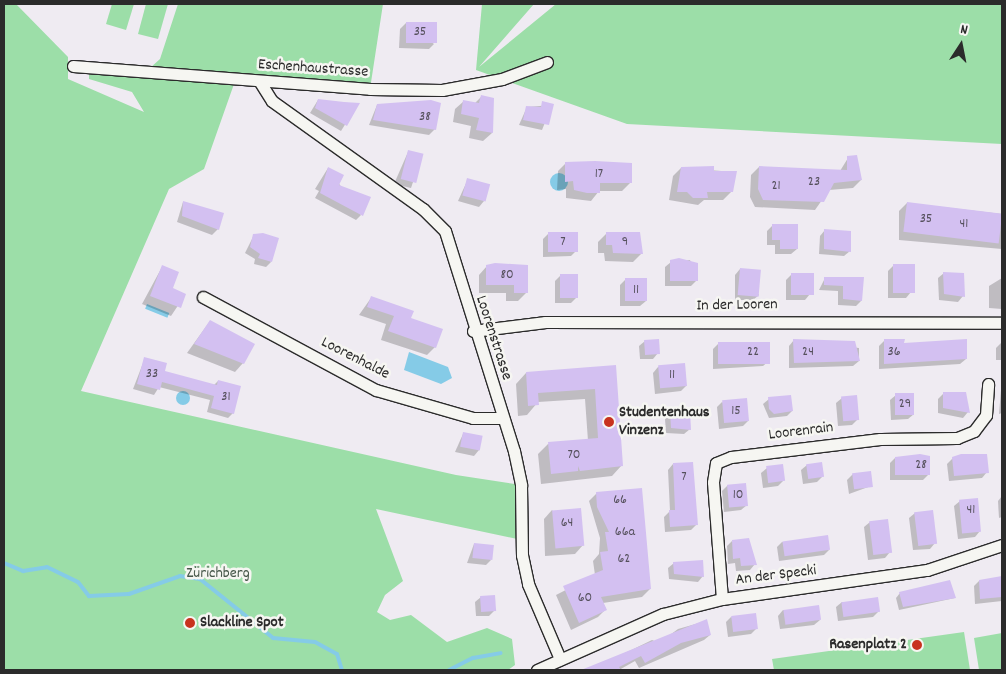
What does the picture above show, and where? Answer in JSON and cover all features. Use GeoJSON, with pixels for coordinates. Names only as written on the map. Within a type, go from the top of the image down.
{"type":"FeatureCollection","features":[{"type":"Feature","properties":{"kind":"street","name":"Eschenhaustrasse"},"geometry":{"type":"LineString","coordinates":[[73,66],[260,82],[442,90],[502,79],[548,62]]}},
{"type":"Feature","properties":{"kind":"street","name":"Loorenstrasse"},"geometry":{"type":"LineString","coordinates":[[260,82],[272,101],[440,222],[521,484],[524,569],[560,660]]}},
{"type":"Feature","properties":{"kind":"street","name":"Loorenhalde"},"geometry":{"type":"LineString","coordinates":[[204,297],[376,390],[473,418],[502,418]]}},
{"type":"Feature","properties":{"kind":"street","name":"In der Looren"},"geometry":{"type":"LineString","coordinates":[[473,331],[546,322],[1002,323]]}},
{"type":"Feature","properties":{"kind":"street","name":"Loorenrain"},"geometry":{"type":"LineString","coordinates":[[722,599],[713,482],[716,463],[731,457],[880,440],[957,438],[974,431],[986,415],[988,384]]}},
{"type":"Feature","properties":{"kind":"street","name":"An der Specki"},"geometry":{"type":"LineString","coordinates":[[560,660],[663,614],[722,599],[927,570],[1002,545]]}},
{"type":"Feature","properties":{"kind":"street"},"geometry":{"type":"LineString","coordinates":[[537,670],[560,660]]}},
{"type":"Feature","properties":{"kind":"green space","name":"Zürichberg"},"geometry":{"type":"Polygon","coordinates":[[[4,4],[16,4],[68,57],[68,79],[144,112],[132,92],[89,79],[89,71],[140,77],[160,59],[178,4],[383,4],[370,89],[216,77],[234,84],[204,169],[169,189],[81,391],[456,475],[521,485],[522,540],[376,509],[403,581],[385,595],[377,612],[390,620],[411,615],[447,642],[487,628],[512,639],[515,665],[508,670],[4,670],[4,4]]]}},
{"type":"Feature","properties":{"kind":"green space"},"geometry":{"type":"Polygon","coordinates":[[[112,4],[134,4],[126,30],[106,24],[112,4]]]}},
{"type":"Feature","properties":{"kind":"green space"},"geometry":{"type":"Polygon","coordinates":[[[146,4],[168,4],[158,39],[138,34],[146,4]]]}},
{"type":"Feature","properties":{"kind":"green space"},"geometry":{"type":"Polygon","coordinates":[[[482,4],[534,4],[479,67],[556,4],[1002,4],[1002,144],[627,124],[476,70],[482,4]]]}},
{"type":"Feature","properties":{"kind":"green space","name":"Rasenplatz 2"},"geometry":{"type":"Polygon","coordinates":[[[964,632],[970,670],[774,670],[772,659],[964,632]]]}},
{"type":"Feature","properties":{"kind":"green space"},"geometry":{"type":"Polygon","coordinates":[[[1002,633],[1002,670],[979,670],[974,638],[1002,633]]]}},
{"type":"Feature","properties":{"kind":"water"},"geometry":{"type":"Polygon","coordinates":[[[559,173],[565,176],[568,182],[565,188],[559,191],[553,188],[550,182],[553,176],[559,173]]]}},
{"type":"Feature","properties":{"kind":"water"},"geometry":{"type":"Polygon","coordinates":[[[147,304],[169,313],[167,318],[145,309],[147,304]]]}},
{"type":"Feature","properties":{"kind":"water"},"geometry":{"type":"Polygon","coordinates":[[[409,352],[448,367],[452,378],[441,384],[404,370],[409,352]]]}},
{"type":"Feature","properties":{"kind":"water"},"geometry":{"type":"Polygon","coordinates":[[[183,391],[188,393],[190,398],[188,403],[183,405],[178,403],[176,398],[178,393],[183,391]]]}},
{"type":"Feature","properties":{"kind":"building"},"geometry":{"type":"Polygon","coordinates":[[[406,22],[437,22],[437,43],[406,43],[406,22]]]}},
{"type":"Feature","properties":{"kind":"building"},"geometry":{"type":"Polygon","coordinates":[[[481,95],[494,98],[493,133],[476,130],[479,118],[461,114],[463,100],[479,103],[481,95]]]}},
{"type":"Feature","properties":{"kind":"building"},"geometry":{"type":"Polygon","coordinates":[[[318,99],[360,103],[347,126],[315,108],[318,99]]]}},
{"type":"Feature","properties":{"kind":"building"},"geometry":{"type":"Polygon","coordinates":[[[431,100],[441,103],[436,130],[373,120],[377,104],[431,100]]]}},
{"type":"Feature","properties":{"kind":"building"},"geometry":{"type":"Polygon","coordinates":[[[542,101],[554,104],[549,125],[523,120],[526,106],[541,107],[542,101]]]}},
{"type":"Feature","properties":{"kind":"building"},"geometry":{"type":"Polygon","coordinates":[[[408,150],[424,154],[416,183],[401,179],[408,150]]]}},
{"type":"Feature","properties":{"kind":"building"},"geometry":{"type":"Polygon","coordinates":[[[857,155],[862,180],[834,183],[824,202],[763,200],[758,189],[759,166],[847,170],[847,156],[857,155]]]}},
{"type":"Feature","properties":{"kind":"building"},"geometry":{"type":"Polygon","coordinates":[[[565,162],[632,163],[632,183],[600,183],[600,193],[587,193],[574,190],[573,181],[565,182],[565,162]]]}},
{"type":"Feature","properties":{"kind":"building"},"geometry":{"type":"Polygon","coordinates":[[[714,166],[714,171],[737,171],[733,192],[707,192],[708,198],[693,198],[687,192],[677,192],[681,167],[714,166]]]}},
{"type":"Feature","properties":{"kind":"building"},"geometry":{"type":"Polygon","coordinates":[[[328,167],[344,175],[339,185],[371,197],[363,216],[320,193],[328,167]]]}},
{"type":"Feature","properties":{"kind":"building"},"geometry":{"type":"Polygon","coordinates":[[[467,178],[490,184],[486,202],[462,195],[467,178]]]}},
{"type":"Feature","properties":{"kind":"building"},"geometry":{"type":"Polygon","coordinates":[[[183,201],[224,213],[219,230],[182,216],[183,201]]]}},
{"type":"Feature","properties":{"kind":"building"},"geometry":{"type":"Polygon","coordinates":[[[907,202],[1002,214],[999,243],[903,232],[907,202]]]}},
{"type":"Feature","properties":{"kind":"building"},"geometry":{"type":"Polygon","coordinates":[[[772,224],[798,224],[798,249],[780,249],[780,240],[772,240],[772,224]]]}},
{"type":"Feature","properties":{"kind":"building"},"geometry":{"type":"Polygon","coordinates":[[[824,229],[851,231],[851,252],[824,249],[824,229]]]}},
{"type":"Feature","properties":{"kind":"building"},"geometry":{"type":"Polygon","coordinates":[[[548,232],[578,232],[578,252],[548,252],[548,232]]]}},
{"type":"Feature","properties":{"kind":"building"},"geometry":{"type":"Polygon","coordinates":[[[606,232],[640,232],[643,254],[613,253],[612,245],[606,245],[606,232]]]}},
{"type":"Feature","properties":{"kind":"building"},"geometry":{"type":"Polygon","coordinates":[[[263,233],[279,238],[272,262],[258,258],[260,254],[250,247],[253,234],[263,233]]]}},
{"type":"Feature","properties":{"kind":"building"},"geometry":{"type":"Polygon","coordinates":[[[679,258],[698,263],[698,281],[670,281],[670,260],[679,258]]]}},
{"type":"Feature","properties":{"kind":"building"},"geometry":{"type":"Polygon","coordinates":[[[495,263],[528,265],[528,293],[514,293],[514,285],[486,285],[486,265],[495,263]]]}},
{"type":"Feature","properties":{"kind":"building"},"geometry":{"type":"Polygon","coordinates":[[[893,264],[915,264],[915,293],[893,293],[893,264]]]}},
{"type":"Feature","properties":{"kind":"building"},"geometry":{"type":"Polygon","coordinates":[[[162,265],[179,272],[173,288],[186,294],[181,308],[150,296],[162,265]]]}},
{"type":"Feature","properties":{"kind":"building"},"geometry":{"type":"Polygon","coordinates":[[[740,268],[761,270],[759,297],[738,295],[740,268]]]}},
{"type":"Feature","properties":{"kind":"building"},"geometry":{"type":"Polygon","coordinates":[[[943,272],[964,273],[965,297],[944,294],[943,272]]]}},
{"type":"Feature","properties":{"kind":"building"},"geometry":{"type":"Polygon","coordinates":[[[791,273],[814,273],[814,295],[791,295],[791,273]]]}},
{"type":"Feature","properties":{"kind":"building"},"geometry":{"type":"Polygon","coordinates":[[[560,274],[578,274],[578,298],[560,298],[560,274]]]}},
{"type":"Feature","properties":{"kind":"building"},"geometry":{"type":"Polygon","coordinates":[[[824,277],[864,277],[862,301],[843,299],[843,286],[824,285],[824,277]]]}},
{"type":"Feature","properties":{"kind":"building"},"geometry":{"type":"Polygon","coordinates":[[[625,278],[647,278],[647,301],[625,301],[625,278]]]}},
{"type":"Feature","properties":{"kind":"building"},"geometry":{"type":"Polygon","coordinates":[[[371,296],[414,311],[411,318],[443,329],[436,348],[388,331],[394,316],[367,307],[371,296]]]}},
{"type":"Feature","properties":{"kind":"building"},"geometry":{"type":"Polygon","coordinates":[[[210,320],[255,344],[244,364],[194,344],[210,320]]]}},
{"type":"Feature","properties":{"kind":"building"},"geometry":{"type":"Polygon","coordinates":[[[659,339],[660,354],[645,355],[644,340],[659,339]]]}},
{"type":"Feature","properties":{"kind":"building"},"geometry":{"type":"Polygon","coordinates":[[[793,339],[855,341],[860,361],[794,363],[793,339]]]}},
{"type":"Feature","properties":{"kind":"building"},"geometry":{"type":"Polygon","coordinates":[[[884,339],[905,339],[904,343],[967,339],[967,359],[884,364],[884,339]]]}},
{"type":"Feature","properties":{"kind":"building"},"geometry":{"type":"Polygon","coordinates":[[[718,342],[770,342],[770,364],[718,364],[718,342]]]}},
{"type":"Feature","properties":{"kind":"building"},"geometry":{"type":"Polygon","coordinates":[[[144,357],[167,363],[165,371],[217,385],[218,380],[241,386],[234,414],[211,408],[214,396],[162,382],[160,390],[137,384],[144,357]]]}},
{"type":"Feature","properties":{"kind":"building"},"geometry":{"type":"Polygon","coordinates":[[[685,363],[687,386],[660,388],[658,365],[685,363]]]}},
{"type":"Feature","properties":{"kind":"building","name":"Studentenhaus Vinzenz"},"geometry":{"type":"Polygon","coordinates":[[[616,365],[623,466],[580,471],[578,466],[578,471],[551,474],[548,442],[598,438],[595,389],[538,393],[539,405],[528,406],[526,372],[616,365]]]}},
{"type":"Feature","properties":{"kind":"building"},"geometry":{"type":"Polygon","coordinates":[[[943,392],[966,392],[970,413],[943,408],[943,392]]]}},
{"type":"Feature","properties":{"kind":"building"},"geometry":{"type":"Polygon","coordinates":[[[895,393],[914,393],[914,415],[895,415],[895,393]]]}},
{"type":"Feature","properties":{"kind":"building"},"geometry":{"type":"Polygon","coordinates":[[[791,395],[793,411],[774,414],[769,409],[768,397],[791,395]]]}},
{"type":"Feature","properties":{"kind":"building"},"geometry":{"type":"Polygon","coordinates":[[[857,395],[859,420],[843,421],[841,396],[857,395]]]}},
{"type":"Feature","properties":{"kind":"building"},"geometry":{"type":"Polygon","coordinates":[[[747,398],[749,421],[724,423],[722,400],[747,398]]]}},
{"type":"Feature","properties":{"kind":"building"},"geometry":{"type":"Polygon","coordinates":[[[690,411],[691,430],[671,428],[670,412],[690,411]]]}},
{"type":"Feature","properties":{"kind":"building"},"geometry":{"type":"Polygon","coordinates":[[[463,432],[483,436],[480,451],[460,447],[463,432]]]}},
{"type":"Feature","properties":{"kind":"building"},"geometry":{"type":"Polygon","coordinates":[[[920,454],[930,456],[930,475],[895,475],[895,457],[920,454]]]}},
{"type":"Feature","properties":{"kind":"building"},"geometry":{"type":"Polygon","coordinates":[[[961,454],[987,454],[989,473],[954,476],[952,457],[961,454]]]}},
{"type":"Feature","properties":{"kind":"building"},"geometry":{"type":"Polygon","coordinates":[[[693,462],[698,525],[670,527],[669,510],[675,510],[673,463],[693,462]]]}},
{"type":"Feature","properties":{"kind":"building"},"geometry":{"type":"Polygon","coordinates":[[[822,462],[824,477],[808,479],[806,464],[822,462]]]}},
{"type":"Feature","properties":{"kind":"building"},"geometry":{"type":"Polygon","coordinates":[[[783,464],[785,481],[768,483],[766,466],[783,464]]]}},
{"type":"Feature","properties":{"kind":"building"},"geometry":{"type":"Polygon","coordinates":[[[871,471],[873,487],[854,489],[852,473],[871,471]]]}},
{"type":"Feature","properties":{"kind":"building"},"geometry":{"type":"Polygon","coordinates":[[[746,483],[748,506],[729,508],[727,485],[746,483]]]}},
{"type":"Feature","properties":{"kind":"building"},"geometry":{"type":"Polygon","coordinates":[[[642,488],[651,589],[601,597],[607,610],[579,623],[563,586],[603,570],[600,552],[608,551],[605,532],[609,532],[597,507],[596,492],[642,488]]]}},
{"type":"Feature","properties":{"kind":"building"},"geometry":{"type":"Polygon","coordinates":[[[978,498],[981,532],[962,534],[959,500],[978,498]]]}},
{"type":"Feature","properties":{"kind":"building"},"geometry":{"type":"Polygon","coordinates":[[[581,508],[584,546],[555,548],[552,511],[581,508]]]}},
{"type":"Feature","properties":{"kind":"building"},"geometry":{"type":"Polygon","coordinates":[[[933,510],[937,544],[918,546],[914,512],[933,510]]]}},
{"type":"Feature","properties":{"kind":"building"},"geometry":{"type":"Polygon","coordinates":[[[888,519],[892,553],[873,555],[869,521],[888,519]]]}},
{"type":"Feature","properties":{"kind":"building"},"geometry":{"type":"Polygon","coordinates":[[[828,535],[830,550],[785,556],[782,541],[828,535]]]}},
{"type":"Feature","properties":{"kind":"building"},"geometry":{"type":"Polygon","coordinates":[[[749,538],[757,565],[741,566],[740,558],[733,559],[732,540],[749,538]]]}},
{"type":"Feature","properties":{"kind":"building"},"geometry":{"type":"Polygon","coordinates":[[[474,543],[494,545],[492,560],[472,558],[474,543]]]}},
{"type":"Feature","properties":{"kind":"building"},"geometry":{"type":"Polygon","coordinates":[[[703,560],[704,577],[674,574],[673,562],[703,560]]]}},
{"type":"Feature","properties":{"kind":"building"},"geometry":{"type":"Polygon","coordinates":[[[1002,576],[1002,597],[980,599],[979,580],[1002,576]]]}},
{"type":"Feature","properties":{"kind":"building"},"geometry":{"type":"Polygon","coordinates":[[[950,580],[956,598],[903,607],[899,592],[950,580]]]}},
{"type":"Feature","properties":{"kind":"building"},"geometry":{"type":"Polygon","coordinates":[[[495,595],[496,611],[481,612],[480,596],[495,595]]]}},
{"type":"Feature","properties":{"kind":"building"},"geometry":{"type":"Polygon","coordinates":[[[878,597],[880,612],[843,617],[841,602],[878,597]]]}},
{"type":"Feature","properties":{"kind":"building"},"geometry":{"type":"Polygon","coordinates":[[[819,605],[821,620],[785,625],[783,610],[819,605]]]}},
{"type":"Feature","properties":{"kind":"building"},"geometry":{"type":"Polygon","coordinates":[[[756,613],[758,629],[733,632],[731,616],[756,613]]]}},
{"type":"Feature","properties":{"kind":"building"},"geometry":{"type":"Polygon","coordinates":[[[707,619],[711,635],[681,643],[645,663],[641,656],[619,667],[621,670],[581,670],[707,619]]]}},
{"type":"Feature","properties":{"kind":"waterway"},"geometry":{"type":"LineString","coordinates":[[4,563],[23,571],[47,567],[78,582],[89,596],[129,594],[180,576],[200,579],[273,638],[315,642],[337,654],[342,670]]}},
{"type":"Feature","properties":{"kind":"waterway"},"geometry":{"type":"LineString","coordinates":[[449,670],[473,658],[501,653]]}},
{"type":"Feature","properties":{"kind":"place","name":"Studentenhaus Vinzenz"},"geometry":{"type":"Point","coordinates":[609,422]}},
{"type":"Feature","properties":{"kind":"place","name":"Slackline Spot"},"geometry":{"type":"Point","coordinates":[190,623]}},
{"type":"Feature","properties":{"kind":"place","name":"Rasenplatz 2"},"geometry":{"type":"Point","coordinates":[917,645]}}]}
